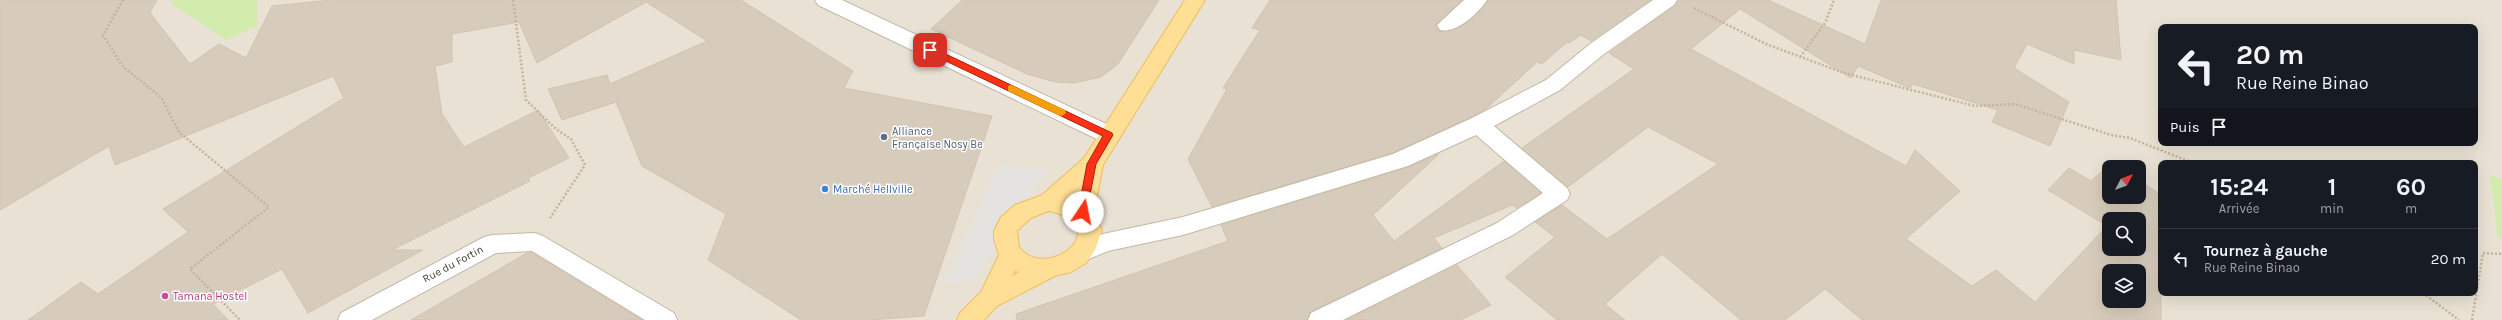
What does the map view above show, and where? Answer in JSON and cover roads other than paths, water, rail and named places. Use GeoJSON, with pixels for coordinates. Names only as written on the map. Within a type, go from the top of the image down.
{"type":"FeatureCollection","features":[{"type":"Feature","properties":{"kind":"main road"},"geometry":{"type":"LineString","coordinates":[[1049,202],[1092,164],[1195,0]]}},
{"type":"Feature","properties":{"kind":"main road"},"geometry":{"type":"LineString","coordinates":[[1083,212],[1092,164]]}},
{"type":"Feature","properties":{"kind":"main road"},"geometry":{"type":"LineString","coordinates":[[1049,202],[1062,202],[1083,212],[1089,221],[1091,231],[1090,242],[1084,252],[1062,266],[1047,269],[1033,268],[1020,263],[1011,255],[1005,235],[1008,225],[1024,209],[1049,202]]}},
{"type":"Feature","properties":{"kind":"main road"},"geometry":{"type":"LineString","coordinates":[[969,320],[989,299],[1011,255]]}},
{"type":"Feature","properties":{"kind":"main road"},"geometry":{"type":"LineString","coordinates":[[989,299],[1047,269]]}},
{"type":"Feature","properties":{"kind":"street"},"geometry":{"type":"LineString","coordinates":[[825,0],[1109,135]]}},
{"type":"Feature","properties":{"kind":"street"},"geometry":{"type":"LineString","coordinates":[[1447,25],[1477,0]]}},
{"type":"Feature","properties":{"kind":"street"},"geometry":{"type":"LineString","coordinates":[[1084,252],[1103,243],[1183,226],[1400,160],[1478,125],[1553,85],[1597,49],[1667,0]]}},
{"type":"Feature","properties":{"kind":"street"},"geometry":{"type":"LineString","coordinates":[[1320,320],[1505,229],[1559,194],[1478,125]]}},
{"type":"Feature","properties":{"kind":"street","name":"Rue du Fortin"},"geometry":{"type":"LineString","coordinates":[[350,320],[492,244],[535,242],[665,320]]}},
{"type":"Feature","properties":{"kind":"place","name":"Alliance Française Nosy Be"},"geometry":{"type":"Point","coordinates":[884,137]}},
{"type":"Feature","properties":{"kind":"place","name":"Marché Hellville"},"geometry":{"type":"Point","coordinates":[825,189]}},
{"type":"Feature","properties":{"kind":"place","name":"Tamana Hostel"},"geometry":{"type":"Point","coordinates":[165,296]}}]}
